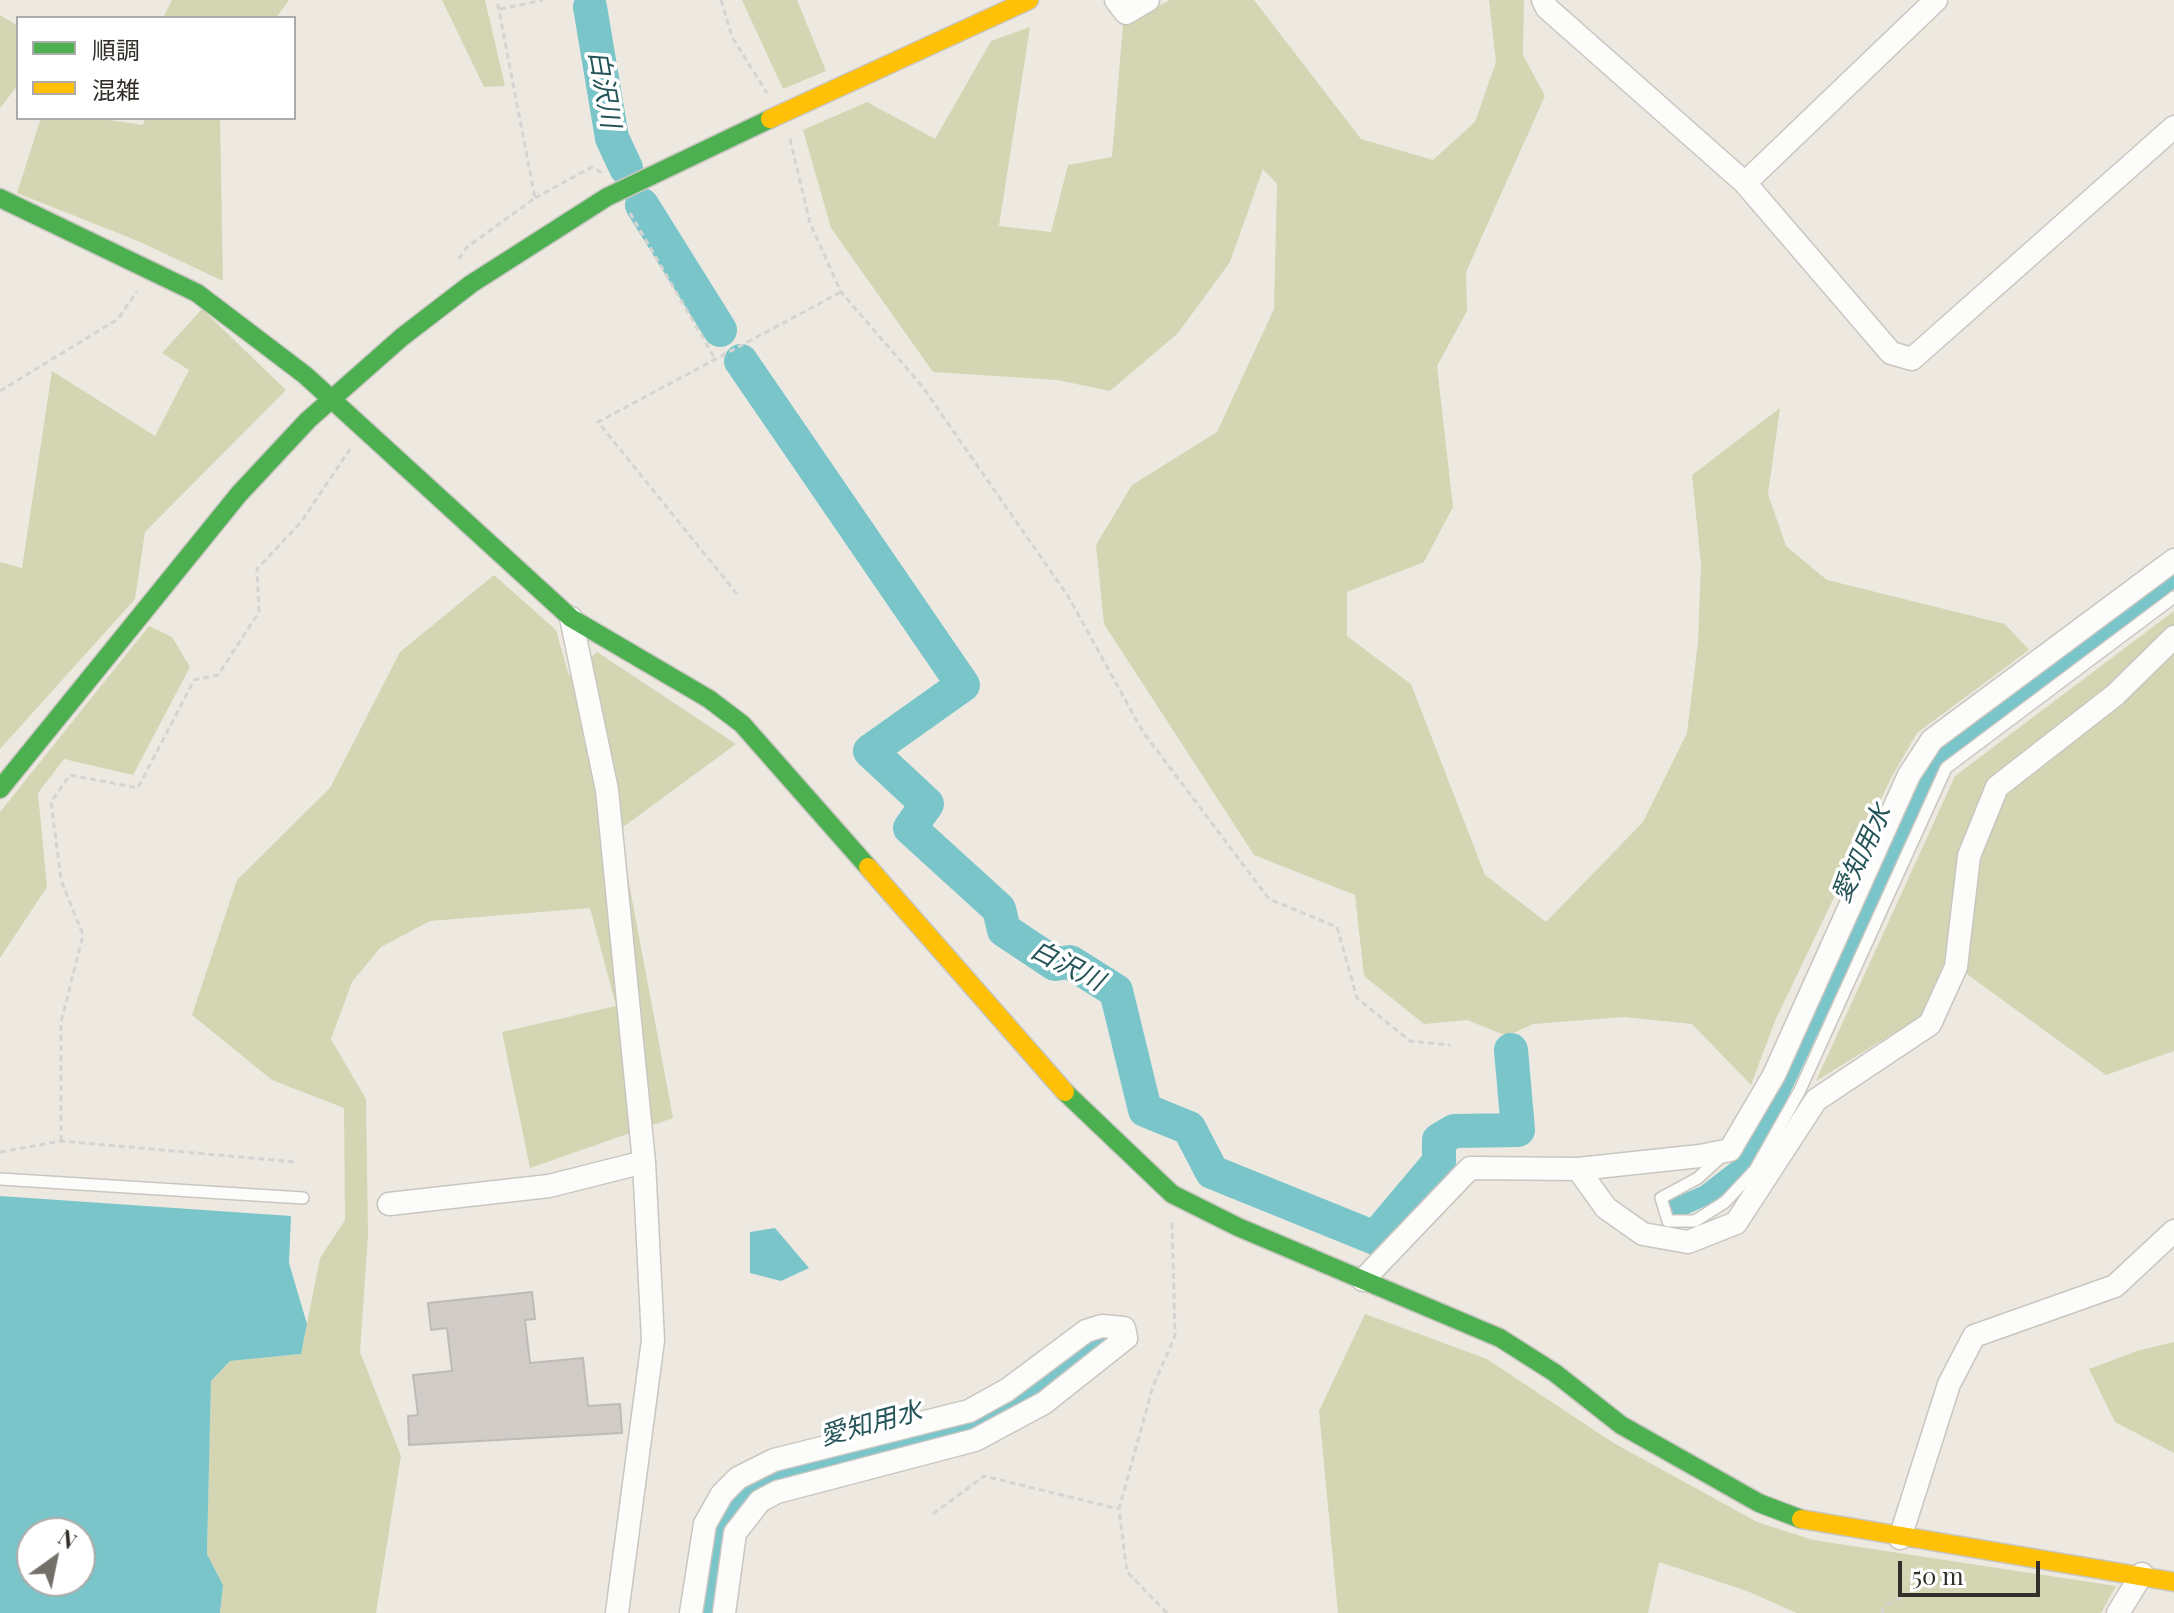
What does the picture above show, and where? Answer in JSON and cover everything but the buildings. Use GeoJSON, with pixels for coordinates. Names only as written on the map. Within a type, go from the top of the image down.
{"type":"FeatureCollection","features":[{"type":"Feature","properties":{"kind":"street"},"geometry":{"type":"LineString","coordinates":[[0,789],[239,494],[330,399],[471,284],[607,197],[1029,0]]}},
{"type":"Feature","properties":{"kind":"street"},"geometry":{"type":"LineString","coordinates":[[1116,0],[1126,13],[1148,0]]}},
{"type":"Feature","properties":{"kind":"street"},"geometry":{"type":"LineString","coordinates":[[1543,0],[1547,8],[1745,183],[1891,353],[1912,359],[2174,127]]}},
{"type":"Feature","properties":{"kind":"street"},"geometry":{"type":"LineString","coordinates":[[1745,183],[1936,0]]}},
{"type":"Feature","properties":{"kind":"street"},"geometry":{"type":"LineString","coordinates":[[0,198],[197,293],[305,375],[571,618],[709,699],[742,724],[1080,1109],[1172,1194],[1238,1227],[1500,1338],[1555,1373],[1621,1425],[1759,1503],[1813,1523],[2142,1574],[2174,1582]]}},
{"type":"Feature","properties":{"kind":"street"},"geometry":{"type":"LineString","coordinates":[[1363,1280],[1470,1168],[1578,1169],[1730,1150],[1774,1075],[1909,775],[1932,740],[2174,560]]}},
{"type":"Feature","properties":{"kind":"street"},"geometry":{"type":"LineString","coordinates":[[571,618],[607,790],[644,1162],[653,1340],[617,1613]]}},
{"type":"Feature","properties":{"kind":"street"},"geometry":{"type":"LineString","coordinates":[[1578,1169],[1606,1208],[1643,1234],[1688,1242],[1736,1223],[1816,1100],[1930,1024],[1956,967],[1969,856],[1997,787],[2115,695],[2174,637]]}},
{"type":"Feature","properties":{"kind":"street"},"geometry":{"type":"LineString","coordinates":[[389,1204],[549,1186],[644,1162]]}},
{"type":"Feature","properties":{"kind":"street"},"geometry":{"type":"LineString","coordinates":[[1900,1538],[1949,1384],[1974,1336],[2115,1286],[2174,1231]]}},
{"type":"Feature","properties":{"kind":"street"},"geometry":{"type":"LineString","coordinates":[[691,1613],[705,1524],[722,1494],[738,1478],[774,1460],[969,1411],[1007,1390],[1086,1331],[1102,1326],[1124,1328],[1126,1338],[1044,1403],[975,1440],[777,1492],[760,1501],[735,1533],[724,1613]]}},
{"type":"Feature","properties":{"kind":"street"},"geometry":{"type":"LineString","coordinates":[[2118,1613],[2142,1574]]}},
{"type":"Feature","properties":{"kind":"lane"},"geometry":{"type":"LineString","coordinates":[[1730,1150],[1698,1178],[1661,1198],[1668,1221],[1695,1221],[1725,1202],[1755,1170],[1799,1092],[1946,768],[2174,597]]}},
{"type":"Feature","properties":{"kind":"lane"},"geometry":{"type":"LineString","coordinates":[[0,1179],[303,1198]]}},
{"type":"Feature","properties":{"kind":"path"},"geometry":{"type":"LineString","coordinates":[[497,0],[535,198]]}},
{"type":"Feature","properties":{"kind":"path"},"geometry":{"type":"LineString","coordinates":[[500,9],[543,0]]}},
{"type":"Feature","properties":{"kind":"path"},"geometry":{"type":"LineString","coordinates":[[721,0],[732,37],[771,98]]}},
{"type":"Feature","properties":{"kind":"path"},"geometry":{"type":"LineString","coordinates":[[790,139],[810,223],[841,292],[922,386],[1068,596],[1143,732],[1269,899],[1337,927],[1357,998],[1410,1041],[1450,1045]]}},
{"type":"Feature","properties":{"kind":"path"},"geometry":{"type":"LineString","coordinates":[[452,270],[467,247],[535,198],[592,167],[608,176]]}},
{"type":"Feature","properties":{"kind":"path"},"geometry":{"type":"LineString","coordinates":[[624,203],[714,357]]}},
{"type":"Feature","properties":{"kind":"path"},"geometry":{"type":"LineString","coordinates":[[0,391],[118,319],[151,269]]}},
{"type":"Feature","properties":{"kind":"path"},"geometry":{"type":"LineString","coordinates":[[737,594],[598,422],[714,357],[841,292]]}},
{"type":"Feature","properties":{"kind":"path"},"geometry":{"type":"LineString","coordinates":[[61,1141],[61,1022],[83,935],[61,880],[51,802],[70,775],[138,788],[194,680],[218,675],[259,612],[257,569],[301,522],[363,429]]}},
{"type":"Feature","properties":{"kind":"path"},"geometry":{"type":"LineString","coordinates":[[0,1152],[61,1141],[296,1162]]}},
{"type":"Feature","properties":{"kind":"path"},"geometry":{"type":"LineString","coordinates":[[1167,1613],[1127,1572],[1119,1509],[1153,1386],[1175,1336],[1172,1194]]}},
{"type":"Feature","properties":{"kind":"path"},"geometry":{"type":"LineString","coordinates":[[933,1514],[984,1476],[1119,1509]]}},
{"type":"Feature","properties":{"kind":"path"},"geometry":{"type":"LineString","coordinates":[[1882,1613],[1884,1606],[1989,1551]]}},
{"type":"Feature","properties":{"kind":"green space"},"geometry":{"type":"Polygon","coordinates":[[[172,0],[289,0],[277,16],[164,16],[172,0]]]}},
{"type":"Feature","properties":{"kind":"green space"},"geometry":{"type":"Polygon","coordinates":[[[442,0],[485,0],[505,86],[484,87],[442,0]]]}},
{"type":"Feature","properties":{"kind":"green space"},"geometry":{"type":"Polygon","coordinates":[[[742,0],[797,0],[826,71],[783,89],[742,0]]]}},
{"type":"Feature","properties":{"kind":"green space"},"geometry":{"type":"Polygon","coordinates":[[[1170,0],[1254,0],[1361,139],[1433,160],[1475,122],[1496,62],[1489,0],[1524,0],[1523,55],[1545,96],[1466,272],[1467,311],[1437,366],[1453,507],[1424,562],[1347,592],[1347,636],[1411,684],[1485,875],[1546,922],[1643,822],[1687,733],[1698,642],[1701,565],[1692,475],[1780,408],[1768,494],[1786,546],[1827,580],[2005,624],[2029,650],[1917,733],[1891,778],[1775,1021],[1751,1085],[1692,1024],[1624,1017],[1533,1024],[1507,1036],[1467,1020],[1424,1024],[1364,976],[1355,895],[1254,855],[1104,624],[1096,545],[1132,485],[1217,432],[1274,309],[1277,184],[1263,169],[1230,262],[1178,333],[1110,391],[1057,380],[933,372],[831,228],[803,130],[867,102],[935,139],[991,41],[1030,27],[999,226],[1051,232],[1068,165],[1112,157],[1123,25],[1170,0]]]}},
{"type":"Feature","properties":{"kind":"green space"},"geometry":{"type":"Polygon","coordinates":[[[0,15],[16,25],[16,88],[0,108],[0,15]]]}},
{"type":"Feature","properties":{"kind":"green space"},"geometry":{"type":"Polygon","coordinates":[[[40,120],[109,120],[143,125],[144,120],[220,120],[223,281],[138,241],[17,193],[40,120]]]}},
{"type":"Feature","properties":{"kind":"green space"},"geometry":{"type":"Polygon","coordinates":[[[202,309],[286,390],[145,532],[135,599],[0,749],[0,562],[22,568],[52,371],[155,436],[189,370],[162,353],[202,309]]]}},
{"type":"Feature","properties":{"kind":"green space"},"geometry":{"type":"Polygon","coordinates":[[[494,575],[556,630],[569,676],[597,652],[736,744],[619,830],[673,1118],[530,1168],[502,1032],[616,1006],[590,908],[430,921],[381,947],[352,982],[331,1039],[366,1099],[368,1235],[360,1352],[401,1456],[376,1613],[220,1613],[223,1585],[207,1554],[211,1381],[230,1361],[301,1354],[320,1258],[345,1220],[344,1108],[272,1080],[192,1015],[237,880],[330,788],[400,652],[494,575]]]}},
{"type":"Feature","properties":{"kind":"green space"},"geometry":{"type":"Polygon","coordinates":[[[2174,611],[2174,1051],[2106,1075],[1946,959],[1920,1017],[1816,1081],[1955,776],[2174,611]]]}},
{"type":"Feature","properties":{"kind":"green space"},"geometry":{"type":"Polygon","coordinates":[[[149,626],[172,637],[190,667],[133,775],[64,759],[38,793],[47,887],[0,958],[0,812],[149,626]]]}},
{"type":"Feature","properties":{"kind":"green space"},"geometry":{"type":"Polygon","coordinates":[[[1365,1314],[1487,1359],[1612,1442],[1757,1522],[1813,1540],[2116,1586],[2101,1613],[1797,1613],[1747,1591],[1659,1562],[1648,1613],[1338,1613],[1319,1411],[1365,1314]]]}},
{"type":"Feature","properties":{"kind":"green space"},"geometry":{"type":"Polygon","coordinates":[[[2174,1342],[2174,1453],[2115,1422],[2089,1369],[2137,1351],[2174,1342]]]}},
{"type":"Feature","properties":{"kind":"water"},"geometry":{"type":"Polygon","coordinates":[[[0,1196],[291,1216],[289,1263],[307,1324],[301,1354],[230,1361],[211,1381],[207,1554],[223,1585],[220,1613],[0,1613],[0,1196]]]}},
{"type":"Feature","properties":{"kind":"water"},"geometry":{"type":"Polygon","coordinates":[[[775,1228],[809,1268],[781,1281],[750,1273],[750,1232],[775,1228]]]}},
{"type":"Feature","properties":{"kind":"waterway","name":"白沢川"},"geometry":{"type":"LineString","coordinates":[[590,7],[612,138],[626,168]]}},
{"type":"Feature","properties":{"kind":"waterway","name":"白沢川"},"geometry":{"type":"LineString","coordinates":[[642,205],[720,330]]}},
{"type":"Feature","properties":{"kind":"waterway","name":"白沢川"},"geometry":{"type":"LineString","coordinates":[[741,361],[963,685],[870,751],[927,804],[910,828],[999,909],[1004,930],[1055,964],[1070,962],[1116,991],[1145,1110],[1189,1128],[1212,1172],[1375,1238],[1439,1162],[1439,1140],[1454,1131],[1518,1130],[1511,1050]]}},
{"type":"Feature","properties":{"kind":"waterway","name":"愛知用水"},"geometry":{"type":"LineString","coordinates":[[1672,1210],[1706,1195],[1746,1164],[1934,761],[2174,576]]}},
{"type":"Feature","properties":{"kind":"waterway","name":"愛知用水"},"geometry":{"type":"LineString","coordinates":[[706,1613],[716,1534],[735,1499],[756,1483],[818,1464],[929,1438],[983,1420],[1028,1392],[1087,1346],[1120,1334]]}},
{"type":"Feature","properties":{"kind":"traffic: fast"},"geometry":{"type":"LineString","coordinates":[[0,789],[239,494],[308,420],[402,337],[471,284],[607,197],[770,119]]}},
{"type":"Feature","properties":{"kind":"traffic: fast"},"geometry":{"type":"LineString","coordinates":[[0,198],[197,293],[305,375],[571,618],[709,699],[742,724],[868,867]]}},
{"type":"Feature","properties":{"kind":"traffic: fast"},"geometry":{"type":"LineString","coordinates":[[1065,1092],[1172,1194],[1238,1227],[1500,1338],[1555,1373],[1621,1425],[1759,1503],[1801,1519]]}},
{"type":"Feature","properties":{"kind":"traffic: slow"},"geometry":{"type":"LineString","coordinates":[[770,119],[1029,0]]}},
{"type":"Feature","properties":{"kind":"traffic: slow"},"geometry":{"type":"LineString","coordinates":[[868,867],[1065,1092]]}},
{"type":"Feature","properties":{"kind":"traffic: slow"},"geometry":{"type":"LineString","coordinates":[[1801,1519],[2174,1582]]}}]}
